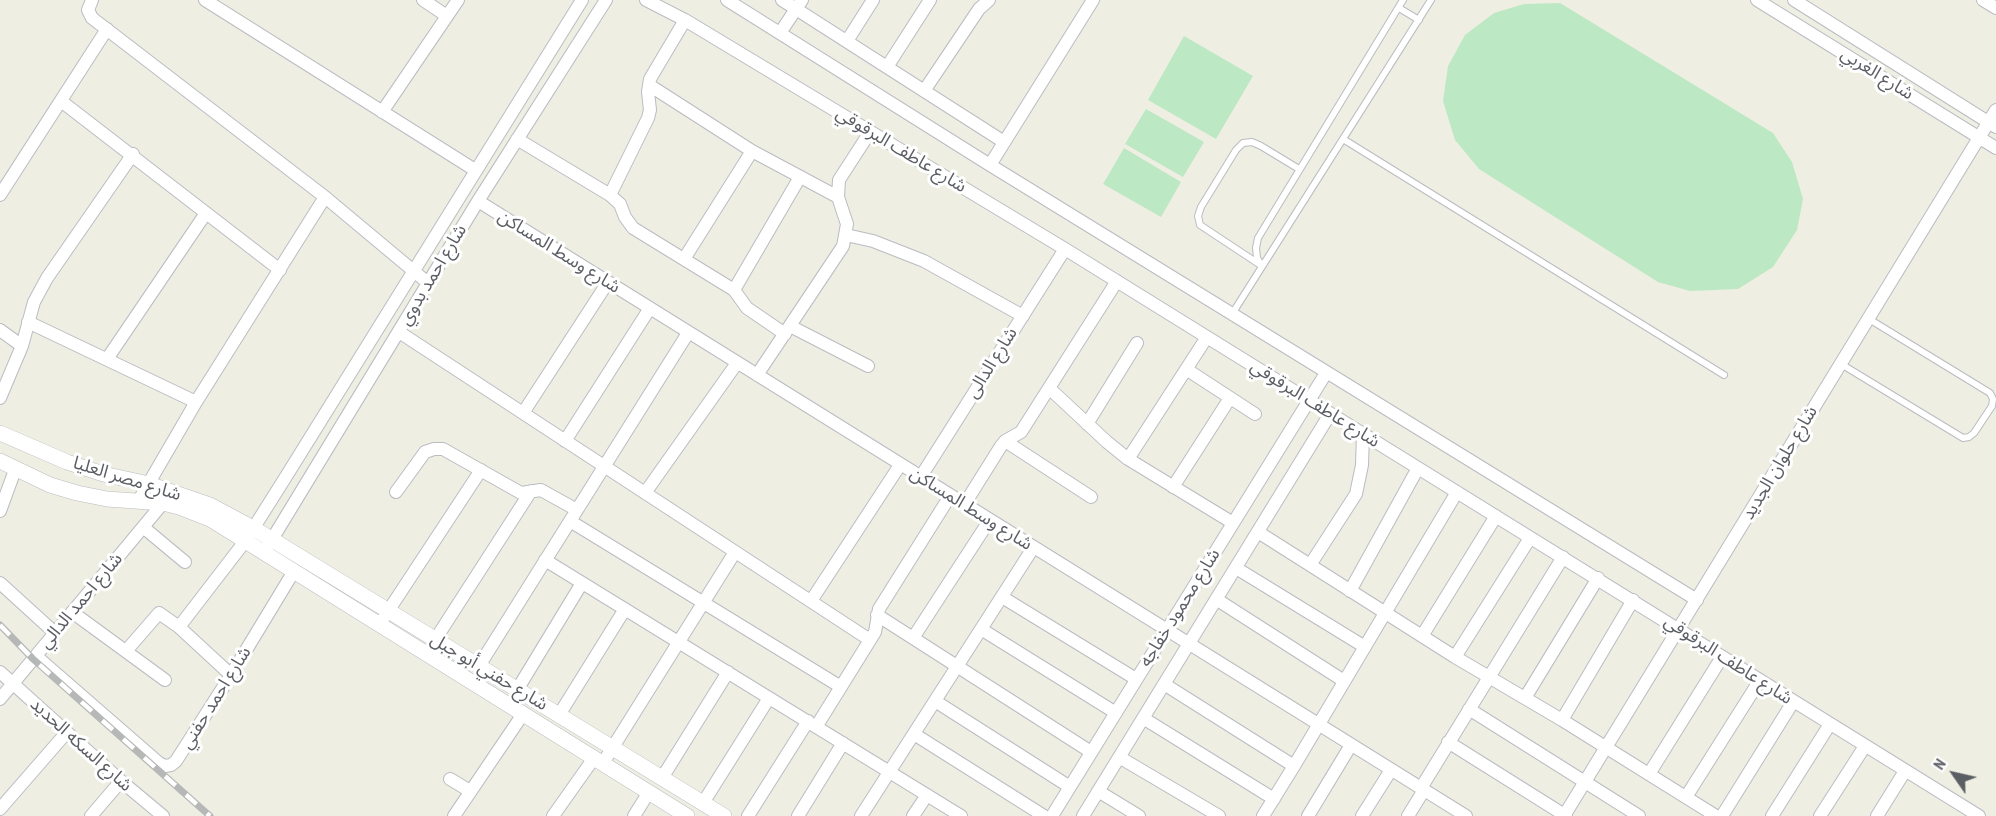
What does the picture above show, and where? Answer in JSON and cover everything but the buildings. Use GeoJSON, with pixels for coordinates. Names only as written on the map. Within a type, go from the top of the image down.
{"type":"FeatureCollection","features":[{"type":"Feature","properties":{"kind":"street"},"geometry":{"type":"LineString","coordinates":[[92,0],[89,6],[90,14],[107,29],[325,197],[428,283]]}},
{"type":"Feature","properties":{"kind":"street"},"geometry":{"type":"LineString","coordinates":[[205,0],[475,170]]}},
{"type":"Feature","properties":{"kind":"street"},"geometry":{"type":"LineString","coordinates":[[423,0],[447,16]]}},
{"type":"Feature","properties":{"kind":"street"},"geometry":{"type":"LineString","coordinates":[[382,112],[458,0]]}},
{"type":"Feature","properties":{"kind":"street","name":"شارع احمد بدوي"},"geometry":{"type":"LineString","coordinates":[[179,627],[249,534],[582,0]]}},
{"type":"Feature","properties":{"kind":"street","name":"شارع احمد بدوي"},"geometry":{"type":"LineString","coordinates":[[268,546],[478,201],[606,0]]}},
{"type":"Feature","properties":{"kind":"street","name":"شارع عاطف البرقوقي"},"geometry":{"type":"LineString","coordinates":[[646,0],[685,20],[1065,249],[1979,816]]}},
{"type":"Feature","properties":{"kind":"street","name":"شارع عاطف البرقوقي"},"geometry":{"type":"LineString","coordinates":[[727,0],[1326,373],[1697,600]]}},
{"type":"Feature","properties":{"kind":"street"},"geometry":{"type":"LineString","coordinates":[[782,0],[799,5],[847,41],[1004,142]]}},
{"type":"Feature","properties":{"kind":"street"},"geometry":{"type":"LineString","coordinates":[[847,41],[873,0]]}},
{"type":"Feature","properties":{"kind":"street"},"geometry":{"type":"LineString","coordinates":[[887,67],[930,0]]}},
{"type":"Feature","properties":{"kind":"street"},"geometry":{"type":"LineString","coordinates":[[924,91],[979,9],[989,0]]}},
{"type":"Feature","properties":{"kind":"street"},"geometry":{"type":"LineString","coordinates":[[990,165],[1093,0]]}},
{"type":"Feature","properties":{"kind":"street","name":"شارع الغربي"},"geometry":{"type":"LineString","coordinates":[[1757,0],[1996,148]]}},
{"type":"Feature","properties":{"kind":"street","name":"شارع الغربي"},"geometry":{"type":"LineString","coordinates":[[1794,0],[1992,124]]}},
{"type":"Feature","properties":{"kind":"street"},"geometry":{"type":"LineString","coordinates":[[1983,0],[1996,8]]}},
{"type":"Feature","properties":{"kind":"street"},"geometry":{"type":"LineString","coordinates":[[780,33],[799,5]]}},
{"type":"Feature","properties":{"kind":"street"},"geometry":{"type":"LineString","coordinates":[[610,195],[648,118],[649,85],[685,20]]}},
{"type":"Feature","properties":{"kind":"street"},"geometry":{"type":"LineString","coordinates":[[0,195],[107,29]]}},
{"type":"Feature","properties":{"kind":"street"},"geometry":{"type":"LineString","coordinates":[[649,85],[752,151],[838,197]]}},
{"type":"Feature","properties":{"kind":"street"},"geometry":{"type":"LineString","coordinates":[[61,101],[133,154],[280,270]]}},
{"type":"Feature","properties":{"kind":"street","name":"شارع حلوان الجديد"},"geometry":{"type":"LineString","coordinates":[[1565,816],[1979,137],[1992,124],[1996,110]]}},
{"type":"Feature","properties":{"kind":"street"},"geometry":{"type":"LineString","coordinates":[[757,375],[838,256],[846,235],[844,213],[838,197],[839,180],[870,132]]}},
{"type":"Feature","properties":{"kind":"street"},"geometry":{"type":"LineString","coordinates":[[517,139],[610,195],[620,204],[633,228],[734,290],[747,308],[788,330],[868,366]]}},
{"type":"Feature","properties":{"kind":"street"},"geometry":{"type":"LineString","coordinates":[[684,259],[752,151]]}},
{"type":"Feature","properties":{"kind":"street"},"geometry":{"type":"LineString","coordinates":[[0,398],[22,346],[34,302],[47,278],[133,154]]}},
{"type":"Feature","properties":{"kind":"street"},"geometry":{"type":"LineString","coordinates":[[734,290],[800,177]]}},
{"type":"Feature","properties":{"kind":"street"},"geometry":{"type":"LineString","coordinates":[[139,500],[196,402],[325,197]]}},
{"type":"Feature","properties":{"kind":"street","name":"شارع وسط المساكن"},"geometry":{"type":"LineString","coordinates":[[478,201],[1188,645],[1318,723],[1457,814]]}},
{"type":"Feature","properties":{"kind":"street"},"geometry":{"type":"LineString","coordinates":[[107,360],[206,213]]}},
{"type":"Feature","properties":{"kind":"street"},"geometry":{"type":"LineString","coordinates":[[846,235],[882,244],[924,261],[1023,316]]}},
{"type":"Feature","properties":{"kind":"street","name":"شارع الدالى"},"geometry":{"type":"LineString","coordinates":[[920,478],[1065,249]]}},
{"type":"Feature","properties":{"kind":"street"},"geometry":{"type":"LineString","coordinates":[[964,505],[1005,441],[1021,432],[1117,281]]}},
{"type":"Feature","properties":{"kind":"street"},"geometry":{"type":"LineString","coordinates":[[523,414],[608,282]]}},
{"type":"Feature","properties":{"kind":"street"},"geometry":{"type":"LineString","coordinates":[[566,441],[650,308]]}},
{"type":"Feature","properties":{"kind":"street"},"geometry":{"type":"LineString","coordinates":[[28,322],[196,402]]}},
{"type":"Feature","properties":{"kind":"street"},"geometry":{"type":"LineString","coordinates":[[0,330],[22,346]]}},
{"type":"Feature","properties":{"kind":"street"},"geometry":{"type":"LineString","coordinates":[[399,332],[870,640]]}},
{"type":"Feature","properties":{"kind":"street"},"geometry":{"type":"LineString","coordinates":[[478,666],[688,333]]}},
{"type":"Feature","properties":{"kind":"street"},"geometry":{"type":"LineString","coordinates":[[1128,459],[1207,337]]}},
{"type":"Feature","properties":{"kind":"street"},"geometry":{"type":"LineString","coordinates":[[1087,424],[1137,343]]}},
{"type":"Feature","properties":{"kind":"street"},"geometry":{"type":"LineString","coordinates":[[645,493],[737,363]]}},
{"type":"Feature","properties":{"kind":"street"},"geometry":{"type":"LineString","coordinates":[[1186,369],[1256,414]]}},
{"type":"Feature","properties":{"kind":"street","name":"شارع محمود خفاجه"},"geometry":{"type":"LineString","coordinates":[[1052,816],[1326,373]]}},
{"type":"Feature","properties":{"kind":"street"},"geometry":{"type":"LineString","coordinates":[[1049,387],[1128,459],[1233,523]]}},
{"type":"Feature","properties":{"kind":"street"},"geometry":{"type":"LineString","coordinates":[[1173,487],[1230,398]]}},
{"type":"Feature","properties":{"kind":"street","name":"شارع محمود خفاجه"},"geometry":{"type":"LineString","coordinates":[[1083,816],[1330,414]]}},
{"type":"Feature","properties":{"kind":"street","name":"شارع مصر العليا"},"geometry":{"type":"LineString","coordinates":[[0,434],[67,462],[103,474],[148,484],[210,505],[249,534]]}},
{"type":"Feature","properties":{"kind":"street"},"geometry":{"type":"LineString","coordinates":[[1310,565],[1356,494],[1362,465],[1363,434]]}},
{"type":"Feature","properties":{"kind":"street"},"geometry":{"type":"LineString","coordinates":[[1005,441],[1091,497]]}},
{"type":"Feature","properties":{"kind":"street"},"geometry":{"type":"LineString","coordinates":[[396,492],[425,452],[443,448],[521,493],[541,490],[576,510]]}},
{"type":"Feature","properties":{"kind":"street","name":"شارع مصر العليا"},"geometry":{"type":"LineString","coordinates":[[0,461],[50,485],[77,493],[107,499],[162,503],[249,534]]}},
{"type":"Feature","properties":{"kind":"street"},"geometry":{"type":"LineString","coordinates":[[811,601],[900,465]]}},
{"type":"Feature","properties":{"kind":"street"},"geometry":{"type":"LineString","coordinates":[[1350,591],[1419,468]]}},
{"type":"Feature","properties":{"kind":"street"},"geometry":{"type":"LineString","coordinates":[[0,511],[15,470]]}},
{"type":"Feature","properties":{"kind":"street"},"geometry":{"type":"LineString","coordinates":[[379,625],[481,470]]}},
{"type":"Feature","properties":{"kind":"street"},"geometry":{"type":"LineString","coordinates":[[435,640],[531,491]]}},
{"type":"Feature","properties":{"kind":"street"},"geometry":{"type":"LineString","coordinates":[[1263,816],[1457,492]]}},
{"type":"Feature","properties":{"kind":"street"},"geometry":{"type":"LineString","coordinates":[[748,816],[812,724],[841,687],[877,626],[879,609],[950,496]]}},
{"type":"Feature","properties":{"kind":"street","name":"شارع احمد الدالي"},"geometry":{"type":"LineString","coordinates":[[0,699],[162,503]]}},
{"type":"Feature","properties":{"kind":"street"},"geometry":{"type":"LineString","coordinates":[[1422,636],[1496,516]]}},
{"type":"Feature","properties":{"kind":"street"},"geometry":{"type":"LineString","coordinates":[[570,521],[841,687]]}},
{"type":"Feature","properties":{"kind":"street"},"geometry":{"type":"LineString","coordinates":[[913,638],[989,521]]}},
{"type":"Feature","properties":{"kind":"street"},"geometry":{"type":"LineString","coordinates":[[143,527],[185,562]]}},
{"type":"Feature","properties":{"kind":"street"},"geometry":{"type":"LineString","coordinates":[[1258,532],[1384,613],[1607,747],[1716,816]]}},
{"type":"Feature","properties":{"kind":"street","name":"شارع حفني أبو جبل"},"geometry":{"type":"LineString","coordinates":[[249,534],[388,611],[724,816]]}},
{"type":"Feature","properties":{"kind":"street"},"geometry":{"type":"LineString","coordinates":[[1455,657],[1530,538]]}},
{"type":"Feature","properties":{"kind":"street","name":"شارع حفني أبو جبل"},"geometry":{"type":"LineString","coordinates":[[268,546],[294,571],[687,816]]}},
{"type":"Feature","properties":{"kind":"street"},"geometry":{"type":"LineString","coordinates":[[861,816],[1033,548]]}},
{"type":"Feature","properties":{"kind":"street"},"geometry":{"type":"LineString","coordinates":[[553,816],[598,761],[613,748],[735,552]]}},
{"type":"Feature","properties":{"kind":"street"},"geometry":{"type":"LineString","coordinates":[[1408,816],[1448,742],[1563,557]]}},
{"type":"Feature","properties":{"kind":"street"},"geometry":{"type":"LineString","coordinates":[[545,560],[961,816]]}},
{"type":"Feature","properties":{"kind":"street"},"geometry":{"type":"LineString","coordinates":[[1236,568],[1365,647]]}},
{"type":"Feature","properties":{"kind":"street","name":"شارع احمد حفني"},"geometry":{"type":"LineString","coordinates":[[36,656],[165,766],[171,765],[176,761],[231,675],[294,571]]}},
{"type":"Feature","properties":{"kind":"street"},"geometry":{"type":"LineString","coordinates":[[1525,698],[1598,578]]}},
{"type":"Feature","properties":{"kind":"street"},"geometry":{"type":"LineString","coordinates":[[0,583],[55,633]]}},
{"type":"Feature","properties":{"kind":"street"},"geometry":{"type":"LineString","coordinates":[[517,690],[582,583]]}},
{"type":"Feature","properties":{"kind":"street"},"geometry":{"type":"LineString","coordinates":[[1002,597],[1136,679]]}},
{"type":"Feature","properties":{"kind":"street"},"geometry":{"type":"LineString","coordinates":[[1216,599],[1344,681]]}},
{"type":"Feature","properties":{"kind":"street"},"geometry":{"type":"LineString","coordinates":[[1562,720],[1633,600]]}},
{"type":"Feature","properties":{"kind":"street"},"geometry":{"type":"LineString","coordinates":[[559,715],[625,609]]}},
{"type":"Feature","properties":{"kind":"street"},"geometry":{"type":"LineString","coordinates":[[72,612],[165,680]]}},
{"type":"Feature","properties":{"kind":"street"},"geometry":{"type":"LineString","coordinates":[[126,651],[157,613],[179,627],[231,675]]}},
{"type":"Feature","properties":{"kind":"street"},"geometry":{"type":"LineString","coordinates":[[877,615],[1091,752]]}},
{"type":"Feature","properties":{"kind":"street"},"geometry":{"type":"LineString","coordinates":[[981,630],[1116,713]]}},
{"type":"Feature","properties":{"kind":"street"},"geometry":{"type":"LineString","coordinates":[[1649,774],[1722,657]]}},
{"type":"Feature","properties":{"kind":"street","name":"شارع السكه الحديد"},"geometry":{"type":"LineString","coordinates":[[0,672],[163,816]]}},
{"type":"Feature","properties":{"kind":"street"},"geometry":{"type":"LineString","coordinates":[[662,778],[728,672]]}},
{"type":"Feature","properties":{"kind":"street"},"geometry":{"type":"LineString","coordinates":[[1686,797],[1760,680]]}},
{"type":"Feature","properties":{"kind":"street"},"geometry":{"type":"LineString","coordinates":[[1164,684],[1294,766]]}},
{"type":"Feature","properties":{"kind":"street"},"geometry":{"type":"LineString","coordinates":[[703,803],[769,698]]}},
{"type":"Feature","properties":{"kind":"street"},"geometry":{"type":"LineString","coordinates":[[935,702],[1070,787]]}},
{"type":"Feature","properties":{"kind":"street"},"geometry":{"type":"LineString","coordinates":[[1722,816],[1793,702]]}},
{"type":"Feature","properties":{"kind":"street"},"geometry":{"type":"LineString","coordinates":[[1469,709],[1639,816]]}},
{"type":"Feature","properties":{"kind":"street"},"geometry":{"type":"LineString","coordinates":[[454,816],[523,714]]}},
{"type":"Feature","properties":{"kind":"street"},"geometry":{"type":"LineString","coordinates":[[1143,718],[1274,799]]}},
{"type":"Feature","properties":{"kind":"street"},"geometry":{"type":"LineString","coordinates":[[1772,816],[1830,724]]}},
{"type":"Feature","properties":{"kind":"street"},"geometry":{"type":"LineString","coordinates":[[0,810],[67,732]]}},
{"type":"Feature","properties":{"kind":"street"},"geometry":{"type":"LineString","coordinates":[[914,734],[1044,816]]}},
{"type":"Feature","properties":{"kind":"street"},"geometry":{"type":"LineString","coordinates":[[1448,742],[1565,816]]}},
{"type":"Feature","properties":{"kind":"street"},"geometry":{"type":"LineString","coordinates":[[798,816],[843,743]]}},
{"type":"Feature","properties":{"kind":"street"},"geometry":{"type":"LineString","coordinates":[[1308,816],[1351,745]]}},
{"type":"Feature","properties":{"kind":"street"},"geometry":{"type":"LineString","coordinates":[[1820,816],[1865,746]]}},
{"type":"Feature","properties":{"kind":"street"},"geometry":{"type":"LineString","coordinates":[[1119,757],[1219,816]]}},
{"type":"Feature","properties":{"kind":"street"},"geometry":{"type":"LineString","coordinates":[[1362,816],[1391,770]]}},
{"type":"Feature","properties":{"kind":"street"},"geometry":{"type":"LineString","coordinates":[[1877,816],[1905,771]]}},
{"type":"Feature","properties":{"kind":"street"},"geometry":{"type":"LineString","coordinates":[[450,779],[470,791]]}},
{"type":"Feature","properties":{"kind":"street"},"geometry":{"type":"LineString","coordinates":[[91,816],[121,781]]}},
{"type":"Feature","properties":{"kind":"street"},"geometry":{"type":"LineString","coordinates":[[1098,791],[1138,816]]}},
{"type":"Feature","properties":{"kind":"street"},"geometry":{"type":"LineString","coordinates":[[634,816],[649,792]]}},
{"type":"Feature","properties":{"kind":"street"},"geometry":{"type":"LineString","coordinates":[[913,816],[927,795]]}},
{"type":"Feature","properties":{"kind":"lane"},"geometry":{"type":"LineString","coordinates":[[1262,266],[1257,258],[1258,238],[1403,0]]}},
{"type":"Feature","properties":{"kind":"lane"},"geometry":{"type":"LineString","coordinates":[[1232,314],[1431,0]]}},
{"type":"Feature","properties":{"kind":"lane"},"geometry":{"type":"LineString","coordinates":[[1399,8],[1419,20]]}},
{"type":"Feature","properties":{"kind":"lane"},"geometry":{"type":"LineString","coordinates":[[1343,139],[1724,375]]}},
{"type":"Feature","properties":{"kind":"lane"},"geometry":{"type":"LineString","coordinates":[[1262,266],[1200,225],[1198,216],[1201,207],[1236,150],[1243,143],[1252,142],[1261,146],[1299,169]]}},
{"type":"Feature","properties":{"kind":"lane"},"geometry":{"type":"LineString","coordinates":[[1841,364],[1963,438],[1974,433],[1992,406],[1993,399],[1990,393],[1868,318]]}},
{"type":"Feature","properties":{"kind":"green space"},"geometry":{"type":"Polygon","coordinates":[[[1560,3],[1773,133],[1792,162],[1803,199],[1797,230],[1773,267],[1738,289],[1690,291],[1658,282],[1479,169],[1455,140],[1443,101],[1448,66],[1465,35],[1494,13],[1524,4],[1560,3]]]}},
{"type":"Feature","properties":{"kind":"green space"},"geometry":{"type":"Polygon","coordinates":[[[1184,36],[1253,76],[1216,139],[1148,100],[1184,36]]]}},
{"type":"Feature","properties":{"kind":"green space"},"geometry":{"type":"Polygon","coordinates":[[[1146,109],[1204,142],[1183,177],[1125,144],[1146,109]]]}},
{"type":"Feature","properties":{"kind":"green space"},"geometry":{"type":"Polygon","coordinates":[[[1124,148],[1181,182],[1161,217],[1103,184],[1124,148]]]}},
{"type":"Feature","properties":{"kind":"railway"},"geometry":{"type":"LineString","coordinates":[[0,625],[33,659],[210,816]]}}]}
